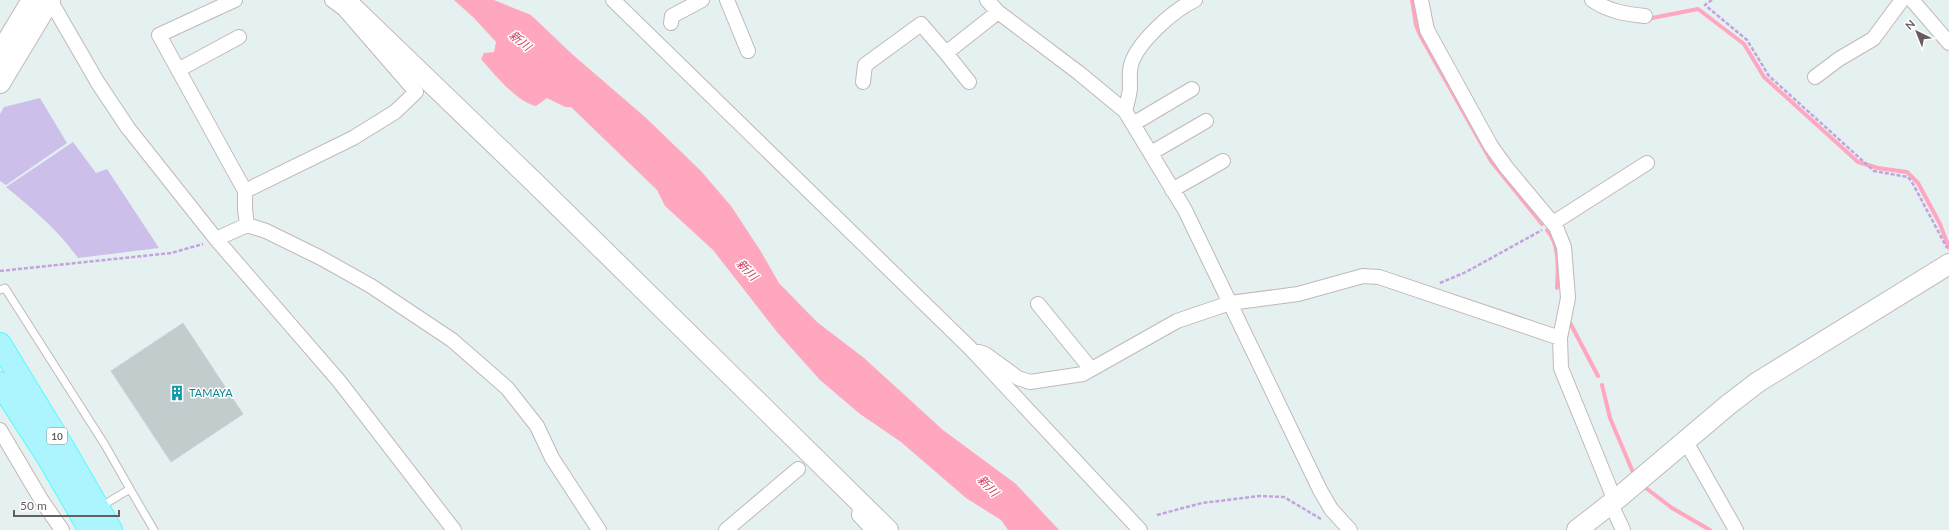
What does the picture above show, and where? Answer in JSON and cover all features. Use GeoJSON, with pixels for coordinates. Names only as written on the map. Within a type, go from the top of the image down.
{"type":"FeatureCollection","features":[{"type":"Feature","properties":{"kind":"main road","name":"10"},"geometry":{"type":"LineString","coordinates":[[0,344],[111,530]]}},
{"type":"Feature","properties":{"kind":"main road","name":"10"},"geometry":{"type":"LineString","coordinates":[[0,383],[49,459],[90,530]]}},
{"type":"Feature","properties":{"kind":"street"},"geometry":{"type":"LineString","coordinates":[[0,53],[32,0]]}},
{"type":"Feature","properties":{"kind":"street"},"geometry":{"type":"LineString","coordinates":[[0,83],[50,0],[98,83],[128,128],[216,239],[339,381],[454,530]]}},
{"type":"Feature","properties":{"kind":"street"},"geometry":{"type":"LineString","coordinates":[[234,0],[159,35],[245,191],[247,225]]}},
{"type":"Feature","properties":{"kind":"street"},"geometry":{"type":"LineString","coordinates":[[245,191],[353,138],[395,112],[416,92],[344,9],[332,0]]}},
{"type":"Feature","properties":{"kind":"street"},"geometry":{"type":"LineString","coordinates":[[345,0],[536,183],[888,530]]}},
{"type":"Feature","properties":{"kind":"street"},"geometry":{"type":"LineString","coordinates":[[613,0],[970,348],[1140,530]]}},
{"type":"Feature","properties":{"kind":"street"},"geometry":{"type":"LineString","coordinates":[[671,23],[672,16],[702,0]]}},
{"type":"Feature","properties":{"kind":"street"},"geometry":{"type":"LineString","coordinates":[[727,0],[748,51]]}},
{"type":"Feature","properties":{"kind":"street"},"geometry":{"type":"LineString","coordinates":[[987,0],[998,12],[1079,73],[1125,111],[1185,210],[1320,490],[1331,509],[1350,530]]}},
{"type":"Feature","properties":{"kind":"street"},"geometry":{"type":"LineString","coordinates":[[1125,111],[1130,92],[1131,65],[1138,49],[1166,20],[1188,3],[1195,0]]}},
{"type":"Feature","properties":{"kind":"street"},"geometry":{"type":"LineString","coordinates":[[1421,0],[1427,30],[1491,146],[1506,167],[1556,227],[1564,247],[1568,298],[1560,338],[1561,368],[1623,530]]}},
{"type":"Feature","properties":{"kind":"street"},"geometry":{"type":"LineString","coordinates":[[1592,0],[1602,7],[1623,13],[1645,16]]}},
{"type":"Feature","properties":{"kind":"street"},"geometry":{"type":"LineString","coordinates":[[1815,77],[1839,58],[1873,39],[1902,0]]}},
{"type":"Feature","properties":{"kind":"street"},"geometry":{"type":"LineString","coordinates":[[1912,0],[1949,43]]}},
{"type":"Feature","properties":{"kind":"street"},"geometry":{"type":"LineString","coordinates":[[946,53],[998,12]]}},
{"type":"Feature","properties":{"kind":"street"},"geometry":{"type":"LineString","coordinates":[[864,82],[865,65],[921,24],[969,82]]}},
{"type":"Feature","properties":{"kind":"street"},"geometry":{"type":"LineString","coordinates":[[178,70],[239,37]]}},
{"type":"Feature","properties":{"kind":"street"},"geometry":{"type":"LineString","coordinates":[[1133,124],[1192,89]]}},
{"type":"Feature","properties":{"kind":"street"},"geometry":{"type":"LineString","coordinates":[[1151,153],[1206,121]]}},
{"type":"Feature","properties":{"kind":"street"},"geometry":{"type":"LineString","coordinates":[[1172,190],[1223,161]]}},
{"type":"Feature","properties":{"kind":"street"},"geometry":{"type":"LineString","coordinates":[[1552,223],[1647,163]]}},
{"type":"Feature","properties":{"kind":"street"},"geometry":{"type":"LineString","coordinates":[[216,239],[247,225],[266,231],[321,258],[370,286],[452,340],[507,388],[537,426],[552,458],[599,530]]}},
{"type":"Feature","properties":{"kind":"street"},"geometry":{"type":"LineString","coordinates":[[1577,530],[1613,502],[1733,400],[1772,372],[1949,264]]}},
{"type":"Feature","properties":{"kind":"street"},"geometry":{"type":"LineString","coordinates":[[970,348],[985,354],[1018,378],[1030,382],[1083,374],[1177,321],[1230,303],[1298,294],[1363,276],[1379,277],[1560,338]]}},
{"type":"Feature","properties":{"kind":"street"},"geometry":{"type":"LineString","coordinates":[[1038,304],[1091,369]]}},
{"type":"Feature","properties":{"kind":"street"},"geometry":{"type":"LineString","coordinates":[[0,430],[42,501],[62,530]]}},
{"type":"Feature","properties":{"kind":"street"},"geometry":{"type":"LineString","coordinates":[[1685,440],[1736,530]]}},
{"type":"Feature","properties":{"kind":"street"},"geometry":{"type":"LineString","coordinates":[[726,530],[798,469]]}},
{"type":"Feature","properties":{"kind":"street"},"geometry":{"type":"LineString","coordinates":[[861,503],[859,515],[873,530]]}},
{"type":"Feature","properties":{"kind":"lane"},"geometry":{"type":"LineString","coordinates":[[0,290],[5,288],[105,445],[154,530]]}},
{"type":"Feature","properties":{"kind":"lane"},"geometry":{"type":"LineString","coordinates":[[98,508],[130,489]]}},
{"type":"Feature","properties":{"kind":"path"},"geometry":{"type":"LineString","coordinates":[[1712,0],[1705,5],[1748,40],[1769,76],[1874,171],[1908,177],[1949,252]]}},
{"type":"Feature","properties":{"kind":"path"},"geometry":{"type":"LineString","coordinates":[[1434,295],[1438,284],[1466,272],[1552,223]]}},
{"type":"Feature","properties":{"kind":"path"},"geometry":{"type":"LineString","coordinates":[[0,271],[172,253],[195,247],[216,239]]}},
{"type":"Feature","properties":{"kind":"path"},"geometry":{"type":"LineString","coordinates":[[1157,515],[1202,503],[1260,496],[1284,497],[1322,520]]}},
{"type":"Feature","properties":{"kind":"shaded area"},"geometry":{"type":"Polygon","coordinates":[[[40,98],[67,143],[6,185],[0,181],[0,114],[4,107],[40,98]]]}},
{"type":"Feature","properties":{"kind":"shaded area"},"geometry":{"type":"Polygon","coordinates":[[[73,142],[96,173],[107,169],[159,248],[78,258],[54,229],[6,187],[73,142]]]}},
{"type":"Feature","properties":{"kind":"water","name":"新川"},"geometry":{"type":"Polygon","coordinates":[[[454,0],[494,0],[531,15],[572,54],[645,117],[701,171],[731,206],[760,250],[779,283],[817,322],[864,358],[943,430],[1016,484],[1059,530],[1008,530],[1001,520],[966,498],[901,442],[860,414],[820,380],[777,332],[713,250],[665,206],[657,190],[571,107],[565,107],[547,98],[536,106],[529,104],[514,94],[499,79],[481,59],[484,53],[494,52],[496,42],[474,18],[454,0]]]}},
{"type":"Feature","properties":{"kind":"building","name":"TAMAYA"},"geometry":{"type":"Polygon","coordinates":[[[183,323],[243,414],[171,462],[111,371],[183,323]]]}},
{"type":"Feature","properties":{"kind":"waterway"},"geometry":{"type":"LineString","coordinates":[[1412,0],[1416,25],[1420,35],[1491,161],[1542,224]]}},
{"type":"Feature","properties":{"kind":"waterway"},"geometry":{"type":"LineString","coordinates":[[1647,19],[1698,9],[1744,44],[1764,77],[1858,162],[1878,168],[1907,172],[1918,183],[1940,224],[1949,248]]}},
{"type":"Feature","properties":{"kind":"waterway"},"geometry":{"type":"LineString","coordinates":[[1547,230],[1556,250],[1558,265],[1557,288]]}},
{"type":"Feature","properties":{"kind":"waterway"},"geometry":{"type":"LineString","coordinates":[[1568,319],[1598,376]]}},
{"type":"Feature","properties":{"kind":"waterway"},"geometry":{"type":"LineString","coordinates":[[1602,385],[1610,418],[1635,477]]}},
{"type":"Feature","properties":{"kind":"waterway"},"geometry":{"type":"LineString","coordinates":[[1642,485],[1672,508],[1710,530]]}},
{"type":"Feature","properties":{"kind":"place","name":"TAMAYA"},"geometry":{"type":"Point","coordinates":[177,393]}}]}
